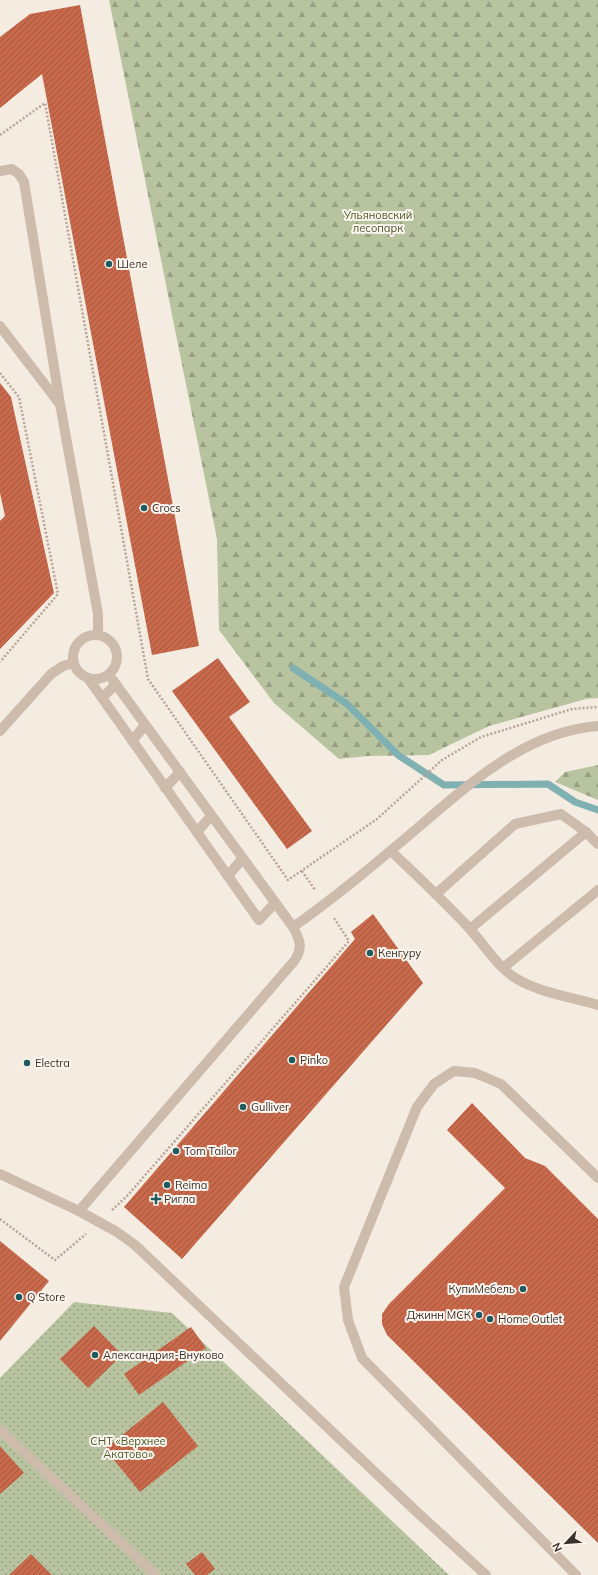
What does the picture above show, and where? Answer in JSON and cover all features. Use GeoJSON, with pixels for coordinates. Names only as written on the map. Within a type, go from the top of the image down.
{"type":"FeatureCollection","features":[{"type":"Feature","properties":{"kind":"street"},"geometry":{"type":"LineString","coordinates":[[0,171],[12,169],[19,174],[24,182],[60,404],[98,614],[98,634]]}},
{"type":"Feature","properties":{"kind":"street"},"geometry":{"type":"LineString","coordinates":[[0,326],[60,404]]}},
{"type":"Feature","properties":{"kind":"street"},"geometry":{"type":"LineString","coordinates":[[98,634],[106,637],[113,643],[117,651],[117,660],[109,675],[102,678],[88,678],[81,675],[73,663],[73,654],[78,642],[81,639],[89,635],[98,634]]}},
{"type":"Feature","properties":{"kind":"street"},"geometry":{"type":"LineString","coordinates":[[0,731],[51,674],[60,668],[73,663]]}},
{"type":"Feature","properties":{"kind":"street"},"geometry":{"type":"LineString","coordinates":[[79,1211],[295,960],[301,945],[293,927],[109,675]]}},
{"type":"Feature","properties":{"kind":"street"},"geometry":{"type":"LineString","coordinates":[[88,678],[259,920],[275,903]]}},
{"type":"Feature","properties":{"kind":"street"},"geometry":{"type":"LineString","coordinates":[[102,698],[116,684]]}},
{"type":"Feature","properties":{"kind":"street"},"geometry":{"type":"LineString","coordinates":[[132,741],[145,725]]}},
{"type":"Feature","properties":{"kind":"street"},"geometry":{"type":"LineString","coordinates":[[293,927],[329,902],[479,777],[512,754],[548,736],[589,726],[598,726]]}},
{"type":"Feature","properties":{"kind":"street"},"geometry":{"type":"LineString","coordinates":[[165,788],[180,772]]}},
{"type":"Feature","properties":{"kind":"street"},"geometry":{"type":"LineString","coordinates":[[436,894],[515,824],[561,814],[586,832],[598,844]]}},
{"type":"Feature","properties":{"kind":"street"},"geometry":{"type":"LineString","coordinates":[[197,832],[211,816]]}},
{"type":"Feature","properties":{"kind":"street"},"geometry":{"type":"LineString","coordinates":[[470,929],[586,832]]}},
{"type":"Feature","properties":{"kind":"street"},"geometry":{"type":"LineString","coordinates":[[391,851],[470,929],[503,968],[516,978],[536,988],[598,1005]]}},
{"type":"Feature","properties":{"kind":"street"},"geometry":{"type":"LineString","coordinates":[[228,876],[242,859]]}},
{"type":"Feature","properties":{"kind":"street"},"geometry":{"type":"LineString","coordinates":[[503,968],[598,890]]}},
{"type":"Feature","properties":{"kind":"street"},"geometry":{"type":"LineString","coordinates":[[576,1575],[362,1358],[348,1320],[344,1287],[417,1107],[434,1084],[454,1071],[475,1073],[500,1084],[598,1178]]}},
{"type":"Feature","properties":{"kind":"street"},"geometry":{"type":"LineString","coordinates":[[0,1174],[79,1211],[117,1232],[135,1245],[419,1514],[486,1575]]}},
{"type":"Feature","properties":{"kind":"street"},"geometry":{"type":"LineString","coordinates":[[0,1430],[156,1575]]}},
{"type":"Feature","properties":{"kind":"path"},"geometry":{"type":"LineString","coordinates":[[0,135],[45,103],[148,679],[288,880],[377,819],[442,760],[481,737],[572,708],[598,707]]}},
{"type":"Feature","properties":{"kind":"path"},"geometry":{"type":"LineString","coordinates":[[0,373],[19,397],[58,594],[0,662]]}},
{"type":"Feature","properties":{"kind":"green space","name":"Ульяновский лесопарк"},"geometry":{"type":"Polygon","coordinates":[[[109,0],[598,0],[598,698],[586,699],[489,726],[429,755],[368,756],[339,759],[274,703],[219,630],[217,539],[109,0]]]}},
{"type":"Feature","properties":{"kind":"green space"},"geometry":{"type":"Polygon","coordinates":[[[598,765],[598,800],[555,782],[565,772],[598,765]]]}},
{"type":"Feature","properties":{"kind":"green space","name":"СНТ «Верхнее Акатово»"},"geometry":{"type":"Polygon","coordinates":[[[74,1302],[172,1313],[449,1575],[0,1575],[0,1378],[74,1302]]]}},
{"type":"Feature","properties":{"kind":"building"},"geometry":{"type":"Polygon","coordinates":[[[80,5],[199,646],[152,655],[42,74],[0,108],[0,37],[30,14],[80,5]]]}},
{"type":"Feature","properties":{"kind":"building"},"geometry":{"type":"Polygon","coordinates":[[[0,383],[11,397],[54,593],[0,649],[0,521],[5,516],[0,493],[0,383]]]}},
{"type":"Feature","properties":{"kind":"building"},"geometry":{"type":"Polygon","coordinates":[[[218,658],[250,702],[229,717],[312,831],[287,849],[172,691],[218,658]]]}},
{"type":"Feature","properties":{"kind":"building"},"geometry":{"type":"Polygon","coordinates":[[[373,914],[423,983],[182,1259],[124,1207],[355,939],[351,932],[373,914]]]}},
{"type":"Feature","properties":{"kind":"building","name":"Home Outlet"},"geometry":{"type":"Polygon","coordinates":[[[472,1103],[525,1158],[545,1166],[598,1219],[598,1543],[387,1335],[382,1324],[382,1314],[389,1304],[505,1188],[447,1130],[472,1103]]]}},
{"type":"Feature","properties":{"kind":"building"},"geometry":{"type":"Polygon","coordinates":[[[0,1241],[49,1281],[0,1341],[0,1241]]]}},
{"type":"Feature","properties":{"kind":"building"},"geometry":{"type":"Polygon","coordinates":[[[94,1326],[122,1355],[88,1388],[60,1359],[94,1326]]]}},
{"type":"Feature","properties":{"kind":"building"},"geometry":{"type":"Polygon","coordinates":[[[191,1327],[206,1348],[139,1395],[124,1374],[191,1327]]]}},
{"type":"Feature","properties":{"kind":"building"},"geometry":{"type":"Polygon","coordinates":[[[163,1402],[198,1446],[140,1492],[105,1449],[163,1402]]]}},
{"type":"Feature","properties":{"kind":"building"},"geometry":{"type":"Polygon","coordinates":[[[0,1446],[24,1473],[0,1494],[0,1446]]]}},
{"type":"Feature","properties":{"kind":"building"},"geometry":{"type":"Polygon","coordinates":[[[202,1552],[215,1569],[207,1575],[195,1575],[186,1564],[202,1552]]]}},
{"type":"Feature","properties":{"kind":"building"},"geometry":{"type":"Polygon","coordinates":[[[31,1554],[52,1575],[9,1575],[31,1554]]]}},
{"type":"Feature","properties":{"kind":"waterway"},"geometry":{"type":"LineString","coordinates":[[293,668],[347,704],[398,755],[444,785],[548,784],[575,802],[598,810]]}},
{"type":"Feature","properties":{"kind":"place","name":"Шеле"},"geometry":{"type":"Point","coordinates":[109,264]}},
{"type":"Feature","properties":{"kind":"place","name":"Crocs"},"geometry":{"type":"Point","coordinates":[144,508]}},
{"type":"Feature","properties":{"kind":"place","name":"Кенгуру"},"geometry":{"type":"Point","coordinates":[370,953]}},
{"type":"Feature","properties":{"kind":"place","name":"Pinko"},"geometry":{"type":"Point","coordinates":[292,1060]}},
{"type":"Feature","properties":{"kind":"place","name":"Electra"},"geometry":{"type":"Point","coordinates":[27,1063]}},
{"type":"Feature","properties":{"kind":"place","name":"Gulliver"},"geometry":{"type":"Point","coordinates":[243,1107]}},
{"type":"Feature","properties":{"kind":"place","name":"Tom Tailor"},"geometry":{"type":"Point","coordinates":[176,1151]}},
{"type":"Feature","properties":{"kind":"place","name":"Reima"},"geometry":{"type":"Point","coordinates":[167,1185]}},
{"type":"Feature","properties":{"kind":"place","name":"Ригла"},"geometry":{"type":"Point","coordinates":[156,1199]}},
{"type":"Feature","properties":{"kind":"place","name":"КупиМебель"},"geometry":{"type":"Point","coordinates":[523,1289]}},
{"type":"Feature","properties":{"kind":"place","name":"Q Store"},"geometry":{"type":"Point","coordinates":[19,1297]}},
{"type":"Feature","properties":{"kind":"place","name":"Джинн МСК"},"geometry":{"type":"Point","coordinates":[479,1315]}},
{"type":"Feature","properties":{"kind":"place","name":"Home Outlet"},"geometry":{"type":"Point","coordinates":[490,1319]}},
{"type":"Feature","properties":{"kind":"place","name":"Александрия-Внуково"},"geometry":{"type":"Point","coordinates":[95,1355]}}]}
